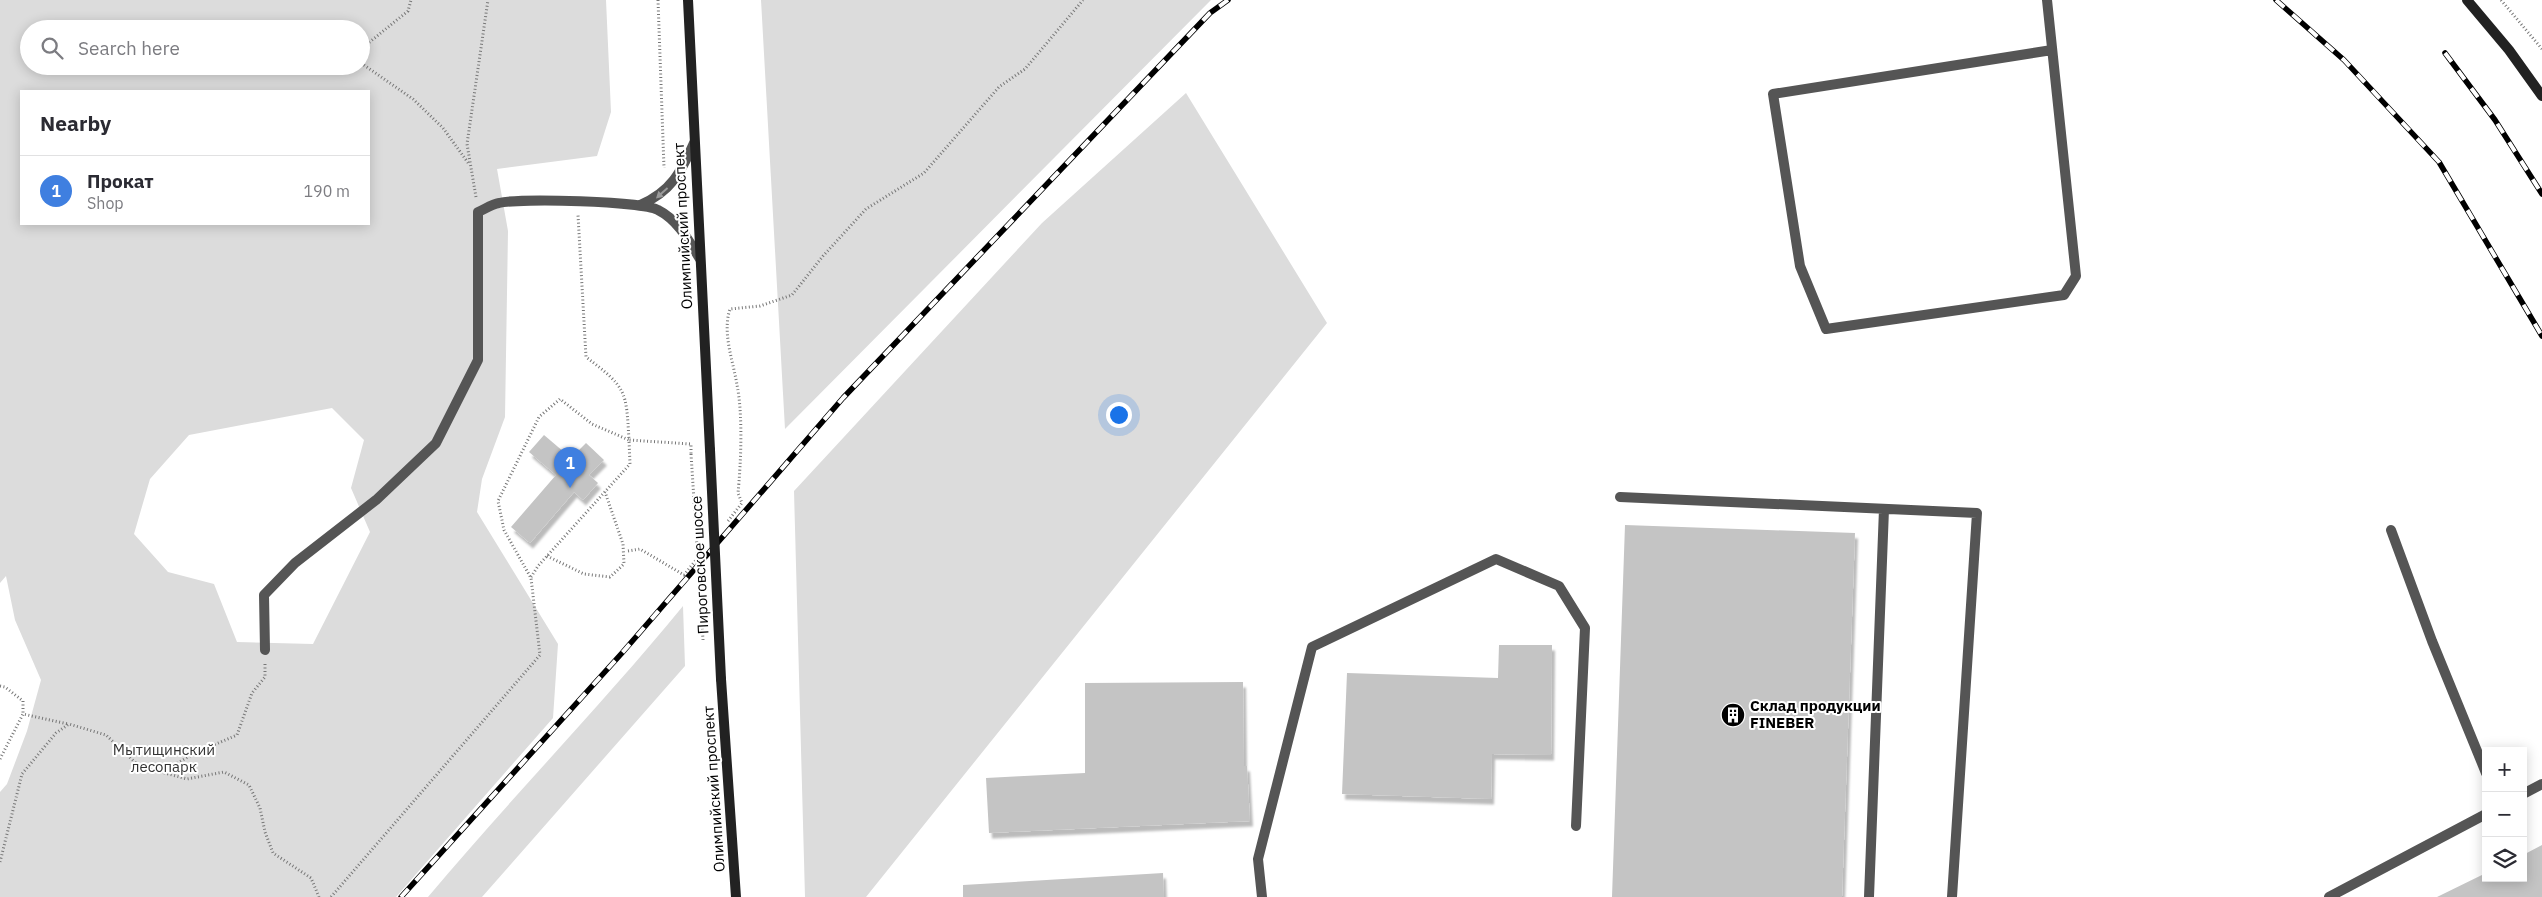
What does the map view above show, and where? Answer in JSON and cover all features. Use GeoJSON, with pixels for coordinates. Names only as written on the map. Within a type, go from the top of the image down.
{"type":"FeatureCollection","features":[{"type":"Feature","properties":{"kind":"main road","name":"Олимпийский проспект"},"geometry":{"type":"LineString","coordinates":[[688,0],[710,450]]}},
{"type":"Feature","properties":{"kind":"main road"},"geometry":{"type":"LineString","coordinates":[[2467,0],[2509,50],[2542,96]]}},
{"type":"Feature","properties":{"kind":"main road","name":"Пироговское шоссе"},"geometry":{"type":"LineString","coordinates":[[710,450],[721,679]]}},
{"type":"Feature","properties":{"kind":"main road","name":"Олимпийский проспект"},"geometry":{"type":"LineString","coordinates":[[721,679],[736,897]]}},
{"type":"Feature","properties":{"kind":"lane"},"geometry":{"type":"LineString","coordinates":[[2046,0],[2052,50],[2076,276],[2064,295],[1826,329],[1800,266],[1772,94],[2052,50]]}},
{"type":"Feature","properties":{"kind":"lane"},"geometry":{"type":"LineString","coordinates":[[640,205],[656,198],[672,183],[682,170],[694,143]]}},
{"type":"Feature","properties":{"kind":"lane"},"geometry":{"type":"LineString","coordinates":[[265,650],[264,595],[295,563],[376,500],[436,443],[478,360],[478,212],[498,203],[535,200],[640,205],[657,209],[672,219],[700,259]]}},
{"type":"Feature","properties":{"kind":"lane"},"geometry":{"type":"LineString","coordinates":[[1620,497],[1977,513],[1952,897]]}},
{"type":"Feature","properties":{"kind":"lane"},"geometry":{"type":"LineString","coordinates":[[1870,897],[1884,509]]}},
{"type":"Feature","properties":{"kind":"lane"},"geometry":{"type":"LineString","coordinates":[[2391,530],[2432,641],[2482,763]]}},
{"type":"Feature","properties":{"kind":"lane"},"geometry":{"type":"LineString","coordinates":[[1262,897],[1258,859],[1312,647],[1496,559],[1559,586],[1585,628],[1576,826]]}},
{"type":"Feature","properties":{"kind":"lane"},"geometry":{"type":"LineString","coordinates":[[2527,792],[2542,784]]}},
{"type":"Feature","properties":{"kind":"lane"},"geometry":{"type":"LineString","coordinates":[[2329,897],[2482,816]]}},
{"type":"Feature","properties":{"kind":"path"},"geometry":{"type":"LineString","coordinates":[[370,42],[408,11],[411,0]]}},
{"type":"Feature","properties":{"kind":"path"},"geometry":{"type":"LineString","coordinates":[[478,212],[467,144],[488,0]]}},
{"type":"Feature","properties":{"kind":"path"},"geometry":{"type":"LineString","coordinates":[[658,0],[664,177]]}},
{"type":"Feature","properties":{"kind":"path"},"geometry":{"type":"LineString","coordinates":[[730,308],[760,306],[792,295],[823,256],[866,209],[924,173],[999,87],[1025,69],[1083,0]]}},
{"type":"Feature","properties":{"kind":"path"},"geometry":{"type":"LineString","coordinates":[[2501,0],[2542,49]]}},
{"type":"Feature","properties":{"kind":"path"},"geometry":{"type":"LineString","coordinates":[[370,70],[412,98],[443,128],[470,164]]}},
{"type":"Feature","properties":{"kind":"path"},"geometry":{"type":"LineString","coordinates":[[531,578],[547,556],[630,464],[626,399],[614,378],[586,357],[577,202]]}},
{"type":"Feature","properties":{"kind":"path"},"geometry":{"type":"LineString","coordinates":[[331,897],[540,656],[531,578],[504,530],[498,501],[539,418],[560,399],[592,424],[629,440],[691,444],[703,642]]}},
{"type":"Feature","properties":{"kind":"path"},"geometry":{"type":"LineString","coordinates":[[547,556],[584,574],[610,577],[624,564],[623,544],[605,492]]}},
{"type":"Feature","properties":{"kind":"path"},"geometry":{"type":"LineString","coordinates":[[162,772],[195,753],[237,735],[252,693],[265,677],[265,650]]}},
{"type":"Feature","properties":{"kind":"path"},"geometry":{"type":"LineString","coordinates":[[0,686],[5,687],[23,701],[23,714],[0,759]]}},
{"type":"Feature","properties":{"kind":"path"},"geometry":{"type":"LineString","coordinates":[[23,714],[69,724],[106,735],[139,766],[186,779],[224,772],[248,785],[260,808],[273,853],[311,878],[319,897]]}},
{"type":"Feature","properties":{"kind":"path"},"geometry":{"type":"LineString","coordinates":[[0,862],[22,774],[56,733],[69,724]]}},
{"type":"Feature","properties":{"kind":"green space","name":"Мытищинский лесопарк"},"geometry":{"type":"Polygon","coordinates":[[[0,0],[606,0],[611,112],[597,156],[497,169],[508,231],[505,417],[482,479],[477,512],[558,644],[553,718],[396,897],[0,897],[0,792],[7,784],[27,731],[41,680],[15,620],[6,576],[0,583],[0,0]],[[332,408],[189,435],[150,479],[134,534],[168,572],[214,584],[237,642],[313,644],[370,532],[351,488],[364,440],[332,408]]]}},
{"type":"Feature","properties":{"kind":"green space"},"geometry":{"type":"Polygon","coordinates":[[[761,0],[1211,0],[785,429],[761,0]]]}},
{"type":"Feature","properties":{"kind":"green space"},"geometry":{"type":"Polygon","coordinates":[[[1186,93],[1327,323],[866,897],[805,897],[794,491],[1042,223],[1186,93]]]}},
{"type":"Feature","properties":{"kind":"green space"},"geometry":{"type":"Polygon","coordinates":[[[683,606],[685,666],[482,897],[428,897],[620,680],[683,606]]]}},
{"type":"Feature","properties":{"kind":"building"},"geometry":{"type":"Polygon","coordinates":[[[544,435],[571,458],[586,443],[604,460],[589,475],[598,483],[583,500],[574,492],[530,543],[511,527],[556,475],[529,452],[544,435]]]}},
{"type":"Feature","properties":{"kind":"building","name":"Склад продукции FINEBER"},"geometry":{"type":"Polygon","coordinates":[[[1625,525],[1855,533],[1842,897],[1612,897],[1625,525]]]}},
{"type":"Feature","properties":{"kind":"building"},"geometry":{"type":"Polygon","coordinates":[[[1499,645],[1552,645],[1551,755],[1492,754],[1491,799],[1342,794],[1347,673],[1498,678],[1499,645]]]}},
{"type":"Feature","properties":{"kind":"building"},"geometry":{"type":"Polygon","coordinates":[[[1243,682],[1244,766],[1247,766],[1250,821],[989,833],[986,778],[1085,773],[1085,683],[1243,682]]]}},
{"type":"Feature","properties":{"kind":"building"},"geometry":{"type":"Polygon","coordinates":[[[2542,845],[2542,897],[2437,897],[2482,875],[2482,882],[2527,882],[2527,853],[2542,845]]]}},
{"type":"Feature","properties":{"kind":"building"},"geometry":{"type":"Polygon","coordinates":[[[1163,873],[1164,897],[963,897],[963,885],[1163,873]]]}},
{"type":"Feature","properties":{"kind":"railway"},"geometry":{"type":"LineString","coordinates":[[401,897],[622,653],[843,398],[1210,13],[1228,0]]}},
{"type":"Feature","properties":{"kind":"railway"},"geometry":{"type":"LineString","coordinates":[[2276,0],[2344,60],[2439,162],[2542,336]]}},
{"type":"Feature","properties":{"kind":"railway"},"geometry":{"type":"LineString","coordinates":[[2445,53],[2495,120],[2542,194]]}},
{"type":"Feature","properties":{"kind":"place","name":"Прокат"},"geometry":{"type":"Point","coordinates":[570,488]}},
{"type":"Feature","properties":{"kind":"place","name":"Склад продукции FINEBER"},"geometry":{"type":"Point","coordinates":[1733,715]}}]}
